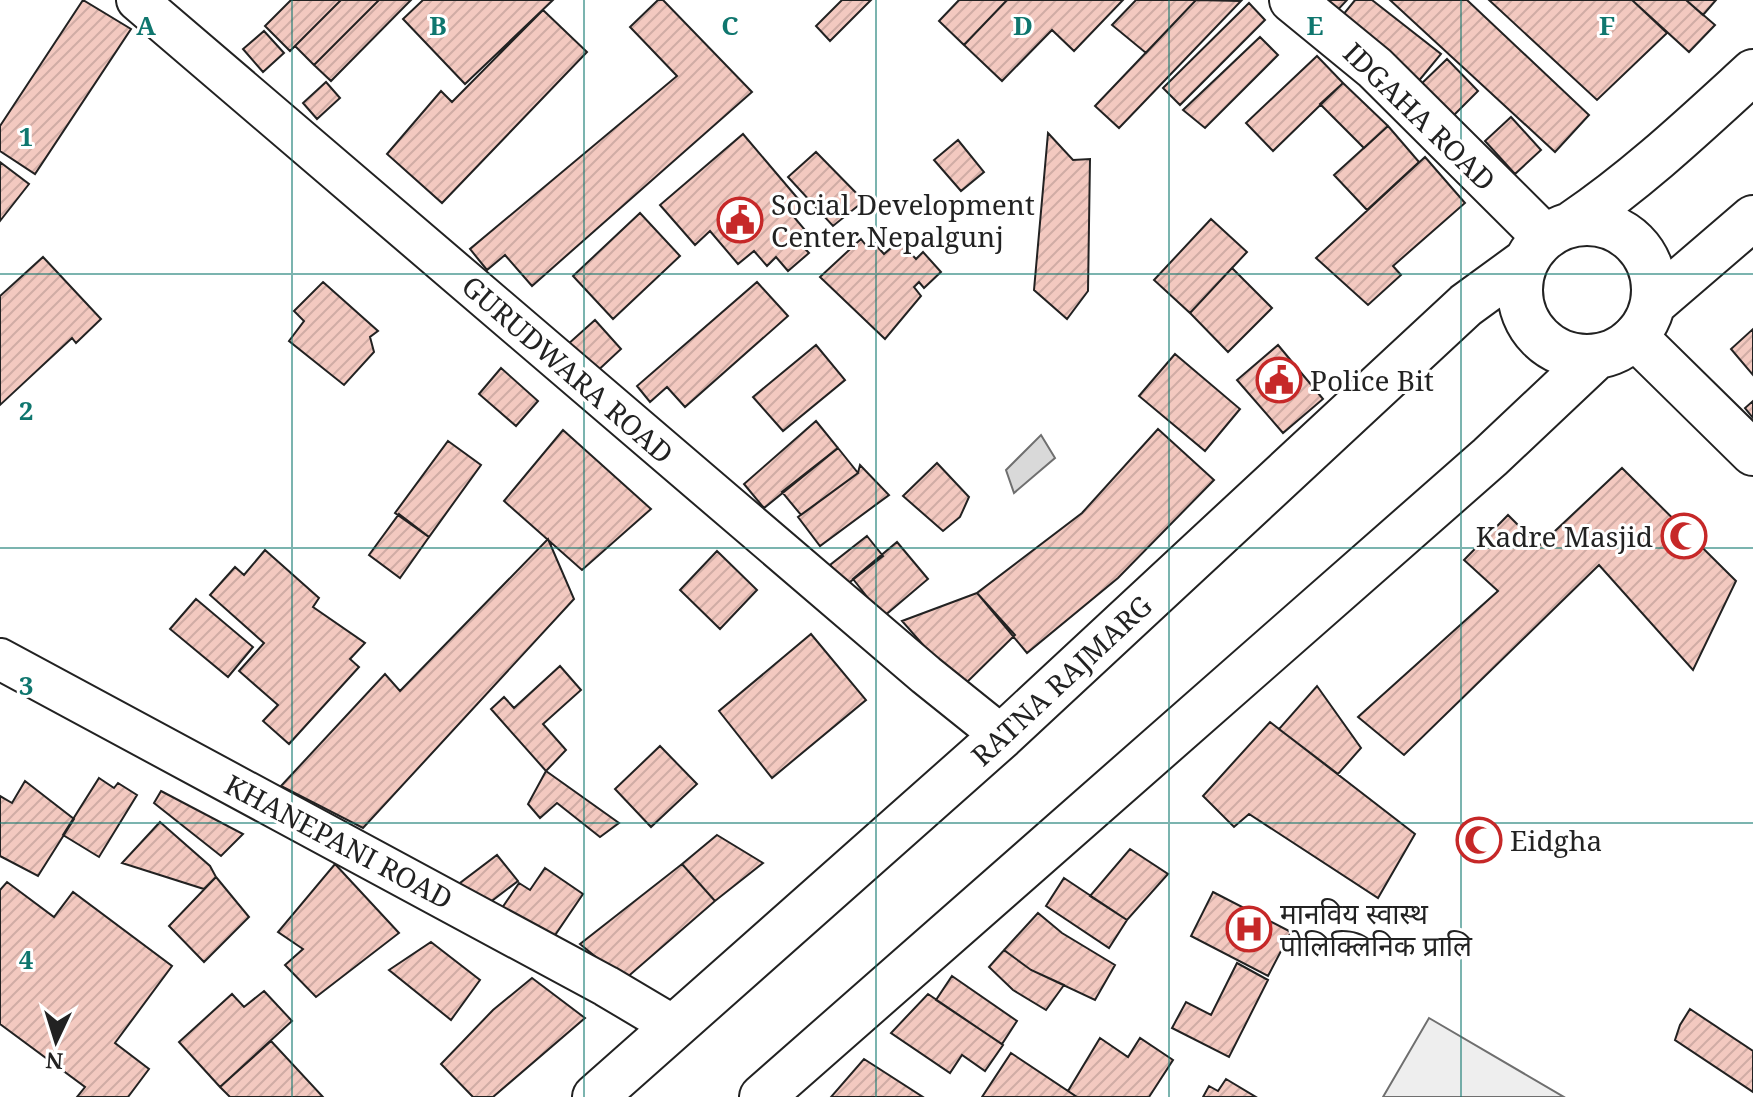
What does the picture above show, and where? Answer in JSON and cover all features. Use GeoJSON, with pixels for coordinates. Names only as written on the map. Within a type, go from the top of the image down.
{"type":"FeatureCollection","features":[{"type":"Feature","properties":{"kind":"main road","name":"IDGAHA ROAD"},"geometry":{"type":"LineString","coordinates":[[1292,0],[1375,68],[1547,241]]}},
{"type":"Feature","properties":{"kind":"main road","name":"RATNA RAJMARG"},"geometry":{"type":"LineString","coordinates":[[595,1097],[1002,736],[1466,305],[1547,241],[1603,203],[1676,143],[1753,72]]}},
{"type":"Feature","properties":{"kind":"main road"},"geometry":{"type":"LineString","coordinates":[[1753,218],[1644,320],[1622,348],[1596,357],[1570,355],[1546,344],[1528,324],[1519,294],[1547,241],[1605,225],[1633,240],[1650,266],[1644,320],[1753,453]]}},
{"type":"Feature","properties":{"kind":"main road"},"geometry":{"type":"LineString","coordinates":[[762,1097],[1490,457],[1596,357]]}},
{"type":"Feature","properties":{"kind":"street","name":"GURUDWARA ROAD"},"geometry":{"type":"LineString","coordinates":[[137,0],[926,675],[1002,736]]}},
{"type":"Feature","properties":{"kind":"street","name":"KHANEPANI ROAD"},"geometry":{"type":"LineString","coordinates":[[0,659],[606,986],[675,1027]]}},
{"type":"Feature","properties":{"kind":"shaded area"},"geometry":{"type":"Polygon","coordinates":[[[1041,435],[1055,458],[1014,493],[1006,470],[1041,435]]]}},
{"type":"Feature","properties":{"kind":"shaded area"},"geometry":{"type":"Polygon","coordinates":[[[1429,1018],[1564,1097],[1383,1097],[1429,1018]]]}},
{"type":"Feature","properties":{"kind":"building"},"geometry":{"type":"Polygon","coordinates":[[[83,0],[131,29],[35,174],[0,151],[0,126],[83,0]]]}},
{"type":"Feature","properties":{"kind":"building"},"geometry":{"type":"Polygon","coordinates":[[[291,0],[341,0],[290,51],[265,26],[291,0]]]}},
{"type":"Feature","properties":{"kind":"building"},"geometry":{"type":"Polygon","coordinates":[[[341,0],[379,0],[314,65],[295,46],[341,0]]]}},
{"type":"Feature","properties":{"kind":"building"},"geometry":{"type":"Polygon","coordinates":[[[379,0],[411,0],[331,81],[314,65],[379,0]]]}},
{"type":"Feature","properties":{"kind":"building"},"geometry":{"type":"Polygon","coordinates":[[[423,0],[553,0],[465,84],[403,19],[423,0]]]}},
{"type":"Feature","properties":{"kind":"building"},"geometry":{"type":"Polygon","coordinates":[[[658,0],[663,0],[752,92],[532,286],[505,255],[487,270],[470,249],[677,76],[630,27],[658,0]]]}},
{"type":"Feature","properties":{"kind":"building"},"geometry":{"type":"Polygon","coordinates":[[[842,0],[871,0],[830,41],[816,26],[842,0]]]}},
{"type":"Feature","properties":{"kind":"building"},"geometry":{"type":"Polygon","coordinates":[[[959,0],[1007,0],[964,45],[939,21],[959,0]]]}},
{"type":"Feature","properties":{"kind":"building"},"geometry":{"type":"Polygon","coordinates":[[[1007,0],[1123,0],[1074,51],[1052,30],[1002,81],[964,45],[1007,0]]]}},
{"type":"Feature","properties":{"kind":"building"},"geometry":{"type":"Polygon","coordinates":[[[1136,0],[1196,0],[1146,53],[1112,25],[1136,0]]]}},
{"type":"Feature","properties":{"kind":"building"},"geometry":{"type":"Polygon","coordinates":[[[1196,0],[1241,1],[1119,128],[1095,106],[1196,0]]]}},
{"type":"Feature","properties":{"kind":"building"},"geometry":{"type":"Polygon","coordinates":[[[1312,0],[1347,0],[1333,15],[1312,0]]]}},
{"type":"Feature","properties":{"kind":"building"},"geometry":{"type":"Polygon","coordinates":[[[1355,0],[1372,0],[1441,54],[1417,83],[1338,21],[1355,0]]]}},
{"type":"Feature","properties":{"kind":"building"},"geometry":{"type":"Polygon","coordinates":[[[1390,0],[1467,0],[1589,115],[1555,152],[1390,0]]]}},
{"type":"Feature","properties":{"kind":"building"},"geometry":{"type":"Polygon","coordinates":[[[1489,0],[1632,0],[1667,33],[1597,100],[1489,0]]]}},
{"type":"Feature","properties":{"kind":"building"},"geometry":{"type":"Polygon","coordinates":[[[1632,0],[1686,0],[1715,25],[1689,52],[1632,0]]]}},
{"type":"Feature","properties":{"kind":"building"},"geometry":{"type":"Polygon","coordinates":[[[1686,0],[1716,0],[1703,15],[1686,0]]]}},
{"type":"Feature","properties":{"kind":"building"},"geometry":{"type":"Polygon","coordinates":[[[1249,3],[1265,20],[1180,105],[1163,88],[1249,3]]]}},
{"type":"Feature","properties":{"kind":"building"},"geometry":{"type":"Polygon","coordinates":[[[543,10],[587,52],[442,203],[387,154],[441,91],[452,102],[543,10]]]}},
{"type":"Feature","properties":{"kind":"building"},"geometry":{"type":"Polygon","coordinates":[[[264,31],[284,53],[263,72],[243,49],[264,31]]]}},
{"type":"Feature","properties":{"kind":"building"},"geometry":{"type":"Polygon","coordinates":[[[1260,37],[1278,55],[1205,128],[1183,110],[1260,37]]]}},
{"type":"Feature","properties":{"kind":"building"},"geometry":{"type":"Polygon","coordinates":[[[1317,56],[1343,83],[1273,151],[1246,123],[1317,56]]]}},
{"type":"Feature","properties":{"kind":"building"},"geometry":{"type":"Polygon","coordinates":[[[1447,59],[1478,91],[1450,119],[1418,87],[1447,59]]]}},
{"type":"Feature","properties":{"kind":"building"},"geometry":{"type":"Polygon","coordinates":[[[326,82],[340,98],[317,119],[303,103],[326,82]]]}},
{"type":"Feature","properties":{"kind":"building"},"geometry":{"type":"Polygon","coordinates":[[[1343,83],[1388,126],[1364,148],[1320,104],[1343,83]]]}},
{"type":"Feature","properties":{"kind":"building"},"geometry":{"type":"Polygon","coordinates":[[[1511,117],[1541,150],[1515,174],[1485,141],[1511,117]]]}},
{"type":"Feature","properties":{"kind":"building"},"geometry":{"type":"Polygon","coordinates":[[[1388,126],[1419,162],[1367,210],[1334,175],[1388,126]]]}},
{"type":"Feature","properties":{"kind":"building"},"geometry":{"type":"Polygon","coordinates":[[[1048,133],[1073,160],[1090,159],[1088,291],[1067,319],[1034,290],[1048,133]]]}},
{"type":"Feature","properties":{"kind":"building"},"geometry":{"type":"Polygon","coordinates":[[[743,134],[805,207],[794,217],[805,230],[795,238],[809,253],[788,271],[776,257],[767,266],[754,251],[738,264],[710,231],[695,245],[660,205],[743,134]]]}},
{"type":"Feature","properties":{"kind":"building"},"geometry":{"type":"Polygon","coordinates":[[[958,140],[984,172],[961,191],[934,160],[958,140]]]}},
{"type":"Feature","properties":{"kind":"building"},"geometry":{"type":"Polygon","coordinates":[[[816,152],[864,201],[833,226],[788,177],[816,152]]]}},
{"type":"Feature","properties":{"kind":"building"},"geometry":{"type":"Polygon","coordinates":[[[1425,157],[1465,203],[1393,266],[1401,275],[1368,305],[1316,258],[1425,157]]]}},
{"type":"Feature","properties":{"kind":"building"},"geometry":{"type":"Polygon","coordinates":[[[0,162],[29,184],[0,221],[0,162]]]}},
{"type":"Feature","properties":{"kind":"building"},"geometry":{"type":"Polygon","coordinates":[[[640,213],[680,256],[613,319],[573,276],[640,213]]]}},
{"type":"Feature","properties":{"kind":"building"},"geometry":{"type":"Polygon","coordinates":[[[1211,219],[1247,252],[1190,313],[1154,280],[1211,219]]]}},
{"type":"Feature","properties":{"kind":"building"},"geometry":{"type":"Polygon","coordinates":[[[861,239],[868,248],[874,243],[884,254],[899,241],[916,259],[923,252],[941,272],[924,288],[919,282],[914,287],[921,296],[885,339],[820,277],[861,239]]]}},
{"type":"Feature","properties":{"kind":"building"},"geometry":{"type":"Polygon","coordinates":[[[43,257],[101,319],[76,343],[72,338],[0,405],[0,296],[43,257]]]}},
{"type":"Feature","properties":{"kind":"building"},"geometry":{"type":"Polygon","coordinates":[[[1232,268],[1272,308],[1228,352],[1190,313],[1232,268]]]}},
{"type":"Feature","properties":{"kind":"building"},"geometry":{"type":"Polygon","coordinates":[[[323,282],[378,331],[370,337],[374,352],[344,385],[289,341],[304,321],[294,311],[323,282]]]}},
{"type":"Feature","properties":{"kind":"building"},"geometry":{"type":"Polygon","coordinates":[[[757,282],[788,316],[685,407],[667,387],[650,402],[637,386],[757,282]]]}},
{"type":"Feature","properties":{"kind":"building"},"geometry":{"type":"Polygon","coordinates":[[[595,320],[621,349],[593,375],[567,345],[595,320]]]}},
{"type":"Feature","properties":{"kind":"building"},"geometry":{"type":"Polygon","coordinates":[[[1753,329],[1753,375],[1731,349],[1753,329]]]}},
{"type":"Feature","properties":{"kind":"building"},"geometry":{"type":"Polygon","coordinates":[[[816,345],[845,380],[783,431],[753,397],[816,345]]]}},
{"type":"Feature","properties":{"kind":"building"},"geometry":{"type":"Polygon","coordinates":[[[1278,345],[1323,399],[1283,433],[1237,380],[1278,345]]]}},
{"type":"Feature","properties":{"kind":"building"},"geometry":{"type":"Polygon","coordinates":[[[1175,354],[1240,409],[1205,451],[1139,396],[1175,354]]]}},
{"type":"Feature","properties":{"kind":"building"},"geometry":{"type":"Polygon","coordinates":[[[501,368],[538,401],[516,426],[479,394],[501,368]]]}},
{"type":"Feature","properties":{"kind":"building"},"geometry":{"type":"Polygon","coordinates":[[[1753,401],[1753,418],[1745,408],[1753,401]]]}},
{"type":"Feature","properties":{"kind":"building"},"geometry":{"type":"Polygon","coordinates":[[[816,421],[838,448],[764,508],[744,484],[816,421]]]}},
{"type":"Feature","properties":{"kind":"building"},"geometry":{"type":"Polygon","coordinates":[[[1158,429],[1214,480],[1118,578],[1027,653],[977,593],[1082,513],[1158,429]]]}},
{"type":"Feature","properties":{"kind":"building"},"geometry":{"type":"Polygon","coordinates":[[[563,430],[651,509],[582,570],[504,501],[563,430]]]}},
{"type":"Feature","properties":{"kind":"building"},"geometry":{"type":"Polygon","coordinates":[[[448,441],[481,465],[429,537],[395,513],[448,441]]]}},
{"type":"Feature","properties":{"kind":"building"},"geometry":{"type":"Polygon","coordinates":[[[838,448],[858,473],[801,515],[782,492],[838,448]]]}},
{"type":"Feature","properties":{"kind":"building"},"geometry":{"type":"Polygon","coordinates":[[[937,463],[969,497],[960,517],[943,531],[903,496],[937,463]]]}},
{"type":"Feature","properties":{"kind":"building"},"geometry":{"type":"Polygon","coordinates":[[[860,465],[889,495],[820,546],[798,517],[858,473],[860,465]]]}},
{"type":"Feature","properties":{"kind":"building"},"geometry":{"type":"Polygon","coordinates":[[[1622,468],[1736,581],[1693,670],[1599,565],[1404,755],[1358,717],[1498,591],[1464,560],[1508,515],[1539,546],[1622,468]]]}},
{"type":"Feature","properties":{"kind":"building"},"geometry":{"type":"Polygon","coordinates":[[[399,514],[429,537],[400,578],[369,555],[399,514]]]}},
{"type":"Feature","properties":{"kind":"building"},"geometry":{"type":"Polygon","coordinates":[[[867,536],[883,556],[846,585],[830,565],[867,536]]]}},
{"type":"Feature","properties":{"kind":"building"},"geometry":{"type":"Polygon","coordinates":[[[548,539],[574,599],[363,828],[281,786],[385,674],[400,691],[548,539]]]}},
{"type":"Feature","properties":{"kind":"building"},"geometry":{"type":"Polygon","coordinates":[[[897,542],[928,579],[883,617],[853,579],[897,542]]]}},
{"type":"Feature","properties":{"kind":"building"},"geometry":{"type":"Polygon","coordinates":[[[265,550],[319,598],[313,607],[365,643],[350,659],[359,667],[289,744],[263,721],[278,705],[239,671],[264,643],[210,595],[235,567],[244,575],[265,550]]]}},
{"type":"Feature","properties":{"kind":"building"},"geometry":{"type":"Polygon","coordinates":[[[717,551],[757,590],[720,629],[680,590],[717,551]]]}},
{"type":"Feature","properties":{"kind":"building"},"geometry":{"type":"Polygon","coordinates":[[[977,593],[1015,635],[961,688],[902,621],[977,593]]]}},
{"type":"Feature","properties":{"kind":"building"},"geometry":{"type":"Polygon","coordinates":[[[196,599],[253,647],[228,677],[170,629],[196,599]]]}},
{"type":"Feature","properties":{"kind":"building"},"geometry":{"type":"Polygon","coordinates":[[[811,634],[866,700],[772,778],[719,711],[811,634]]]}},
{"type":"Feature","properties":{"kind":"building"},"geometry":{"type":"Polygon","coordinates":[[[560,666],[581,690],[543,724],[566,750],[546,771],[491,709],[504,697],[514,708],[560,666]]]}},
{"type":"Feature","properties":{"kind":"building"},"geometry":{"type":"Polygon","coordinates":[[[1317,686],[1361,748],[1338,774],[1279,729],[1317,686]]]}},
{"type":"Feature","properties":{"kind":"building"},"geometry":{"type":"Polygon","coordinates":[[[1270,722],[1415,834],[1378,898],[1249,814],[1234,827],[1203,796],[1270,722]]]}},
{"type":"Feature","properties":{"kind":"building"},"geometry":{"type":"Polygon","coordinates":[[[660,746],[697,784],[651,827],[615,789],[660,746]]]}},
{"type":"Feature","properties":{"kind":"building"},"geometry":{"type":"Polygon","coordinates":[[[546,771],[619,823],[600,837],[557,803],[540,818],[528,804],[546,771]]]}},
{"type":"Feature","properties":{"kind":"building"},"geometry":{"type":"Polygon","coordinates":[[[99,778],[114,788],[118,783],[137,795],[99,857],[63,835],[99,778]]]}},
{"type":"Feature","properties":{"kind":"building"},"geometry":{"type":"Polygon","coordinates":[[[25,781],[74,819],[38,876],[0,856],[0,796],[12,803],[25,781]]]}},
{"type":"Feature","properties":{"kind":"building"},"geometry":{"type":"Polygon","coordinates":[[[161,791],[243,834],[221,856],[154,803],[161,791]]]}},
{"type":"Feature","properties":{"kind":"building"},"geometry":{"type":"Polygon","coordinates":[[[160,822],[210,866],[216,877],[204,889],[122,863],[160,822]]]}},
{"type":"Feature","properties":{"kind":"building"},"geometry":{"type":"Polygon","coordinates":[[[717,835],[763,863],[715,901],[682,864],[717,835]]]}},
{"type":"Feature","properties":{"kind":"building"},"geometry":{"type":"Polygon","coordinates":[[[1130,849],[1168,874],[1127,920],[1090,896],[1130,849]]]}},
{"type":"Feature","properties":{"kind":"building"},"geometry":{"type":"Polygon","coordinates":[[[497,855],[518,881],[476,913],[456,886],[497,855]]]}},
{"type":"Feature","properties":{"kind":"building"},"geometry":{"type":"Polygon","coordinates":[[[335,864],[399,933],[316,997],[285,965],[303,949],[278,932],[335,864]]]}},
{"type":"Feature","properties":{"kind":"building"},"geometry":{"type":"Polygon","coordinates":[[[682,864],[715,901],[624,980],[580,944],[682,864]]]}},
{"type":"Feature","properties":{"kind":"building"},"geometry":{"type":"Polygon","coordinates":[[[545,868],[583,894],[551,941],[502,908],[519,883],[530,890],[545,868]]]}},
{"type":"Feature","properties":{"kind":"building"},"geometry":{"type":"Polygon","coordinates":[[[216,877],[249,917],[204,962],[169,926],[216,877]]]}},
{"type":"Feature","properties":{"kind":"building"},"geometry":{"type":"Polygon","coordinates":[[[1064,878],[1127,920],[1109,948],[1046,906],[1064,878]]]}},
{"type":"Feature","properties":{"kind":"building"},"geometry":{"type":"Polygon","coordinates":[[[7,882],[54,917],[73,892],[172,966],[115,1043],[149,1069],[128,1097],[77,1097],[85,1087],[0,1024],[0,890],[7,882]]]}},
{"type":"Feature","properties":{"kind":"building"},"geometry":{"type":"Polygon","coordinates":[[[1213,892],[1291,932],[1268,976],[1191,936],[1213,892]]]}},
{"type":"Feature","properties":{"kind":"building"},"geometry":{"type":"Polygon","coordinates":[[[1038,913],[1062,933],[1115,965],[1095,1000],[1031,970],[1004,950],[1038,913]]]}},
{"type":"Feature","properties":{"kind":"building"},"geometry":{"type":"Polygon","coordinates":[[[431,942],[480,980],[451,1020],[389,970],[431,942]]]}},
{"type":"Feature","properties":{"kind":"building"},"geometry":{"type":"Polygon","coordinates":[[[1004,950],[1031,970],[1064,985],[1046,1010],[1013,990],[989,967],[1004,950]]]}},
{"type":"Feature","properties":{"kind":"building"},"geometry":{"type":"Polygon","coordinates":[[[1237,963],[1268,980],[1229,1057],[1172,1028],[1186,1002],[1211,1015],[1237,963]]]}},
{"type":"Feature","properties":{"kind":"building"},"geometry":{"type":"Polygon","coordinates":[[[952,976],[1017,1021],[1002,1044],[936,1000],[952,976]]]}},
{"type":"Feature","properties":{"kind":"building"},"geometry":{"type":"Polygon","coordinates":[[[532,978],[585,1018],[493,1097],[473,1097],[441,1064],[493,1010],[532,978]]]}},
{"type":"Feature","properties":{"kind":"building"},"geometry":{"type":"Polygon","coordinates":[[[264,991],[292,1021],[220,1087],[179,1042],[232,994],[244,1007],[264,991]]]}},
{"type":"Feature","properties":{"kind":"building"},"geometry":{"type":"Polygon","coordinates":[[[928,994],[1003,1045],[985,1071],[962,1055],[950,1073],[891,1033],[928,994]]]}},
{"type":"Feature","properties":{"kind":"building"},"geometry":{"type":"Polygon","coordinates":[[[1690,1009],[1753,1051],[1753,1092],[1675,1040],[1690,1009]]]}},
{"type":"Feature","properties":{"kind":"building"},"geometry":{"type":"Polygon","coordinates":[[[1100,1038],[1128,1057],[1140,1038],[1173,1060],[1149,1097],[1077,1097],[1068,1091],[1100,1038]]]}},
{"type":"Feature","properties":{"kind":"building"},"geometry":{"type":"Polygon","coordinates":[[[271,1041],[323,1097],[230,1097],[220,1087],[271,1041]]]}},
{"type":"Feature","properties":{"kind":"building"},"geometry":{"type":"Polygon","coordinates":[[[1011,1053],[1077,1097],[982,1097],[1011,1053]]]}},
{"type":"Feature","properties":{"kind":"building"},"geometry":{"type":"Polygon","coordinates":[[[864,1059],[923,1097],[831,1097],[864,1059]]]}},
{"type":"Feature","properties":{"kind":"building"},"geometry":{"type":"Polygon","coordinates":[[[1226,1079],[1256,1097],[1203,1097],[1209,1086],[1218,1091],[1226,1079]]]}},
{"type":"Feature","properties":{"kind":"place","name":"Social Development Center Nepalgunj"},"geometry":{"type":"Point","coordinates":[740,220]}},
{"type":"Feature","properties":{"kind":"place","name":"Police Bit"},"geometry":{"type":"Point","coordinates":[1279,380]}},
{"type":"Feature","properties":{"kind":"place","name":"Kadre Masjid"},"geometry":{"type":"Point","coordinates":[1684,536]}},
{"type":"Feature","properties":{"kind":"place","name":"Eidgha"},"geometry":{"type":"Point","coordinates":[1479,840]}},
{"type":"Feature","properties":{"kind":"place","name":"मानविय स्वास्थ पोलिक्लिनिक प्रालि"},"geometry":{"type":"Point","coordinates":[1249,929]}}]}
